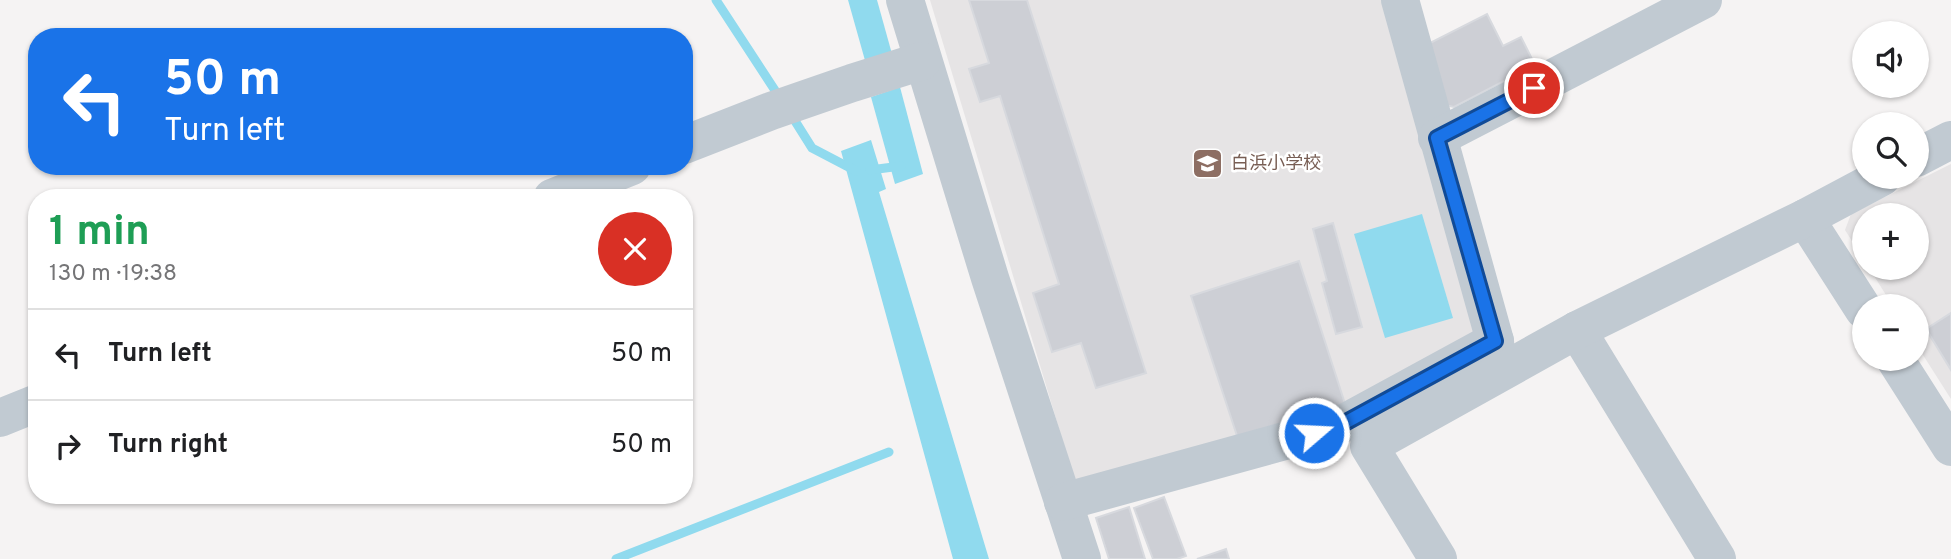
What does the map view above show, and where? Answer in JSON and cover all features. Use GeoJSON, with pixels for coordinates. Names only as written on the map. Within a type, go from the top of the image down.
{"type":"FeatureCollection","features":[{"type":"Feature","properties":{"kind":"street"},"geometry":{"type":"LineString","coordinates":[[905,0],[910,66],[990,278],[1082,559]]}},
{"type":"Feature","properties":{"kind":"street"},"geometry":{"type":"LineString","coordinates":[[1400,0],[1496,358]]}},
{"type":"Feature","properties":{"kind":"street"},"geometry":{"type":"LineString","coordinates":[[1437,138],[1703,0]]}},
{"type":"Feature","properties":{"kind":"street"},"geometry":{"type":"LineString","coordinates":[[693,142],[788,105],[910,66]]}},
{"type":"Feature","properties":{"kind":"street"},"geometry":{"type":"LineString","coordinates":[[1929,151],[1951,140]]}},
{"type":"Feature","properties":{"kind":"street"},"geometry":{"type":"LineString","coordinates":[[574,189],[610,175]]}},
{"type":"Feature","properties":{"kind":"street"},"geometry":{"type":"LineString","coordinates":[[1063,502],[1339,426],[1496,358],[1577,330],[1859,189]]}},
{"type":"Feature","properties":{"kind":"street"},"geometry":{"type":"LineString","coordinates":[[1805,218],[1854,294]]}},
{"type":"Feature","properties":{"kind":"street"},"geometry":{"type":"LineString","coordinates":[[1577,330],[1717,559]]}},
{"type":"Feature","properties":{"kind":"street"},"geometry":{"type":"LineString","coordinates":[[1438,559],[1368,446],[1496,358]]}},
{"type":"Feature","properties":{"kind":"street"},"geometry":{"type":"LineString","coordinates":[[1903,371],[1951,447]]}},
{"type":"Feature","properties":{"kind":"street"},"geometry":{"type":"LineString","coordinates":[[0,418],[28,407]]}},
{"type":"Feature","properties":{"kind":"shaded area","name":"白浜小学校"},"geometry":{"type":"Polygon","coordinates":[[[930,0],[1388,0],[1487,328],[1351,402],[1076,485],[930,0]]]}},
{"type":"Feature","properties":{"kind":"shaded area"},"geometry":{"type":"Polygon","coordinates":[[[1951,164],[1951,399],[1929,364],[1929,294],[1885,294],[1877,280],[1929,280],[1929,203],[1873,203],[1901,189],[1929,189],[1929,175],[1951,164]]]}},
{"type":"Feature","properties":{"kind":"shaded area"},"geometry":{"type":"Polygon","coordinates":[[[1852,214],[1852,241],[1845,230],[1852,214]]]}},
{"type":"Feature","properties":{"kind":"water"},"geometry":{"type":"Polygon","coordinates":[[[848,0],[877,0],[892,54],[866,64],[848,0]]]}},
{"type":"Feature","properties":{"kind":"water"},"geometry":{"type":"Polygon","coordinates":[[[900,87],[923,174],[895,184],[871,97],[900,87]]]}},
{"type":"Feature","properties":{"kind":"water"},"geometry":{"type":"Polygon","coordinates":[[[871,140],[886,189],[879,192],[989,559],[953,559],[841,151],[871,140]]]}},
{"type":"Feature","properties":{"kind":"water"},"geometry":{"type":"Polygon","coordinates":[[[1422,214],[1453,318],[1385,338],[1354,234],[1422,214]]]}},
{"type":"Feature","properties":{"kind":"building"},"geometry":{"type":"Polygon","coordinates":[[[969,0],[1027,0],[1146,373],[1096,388],[1081,343],[1052,352],[1033,293],[1059,284],[1000,96],[980,102],[969,69],[989,63],[969,0]]]}},
{"type":"Feature","properties":{"kind":"building"},"geometry":{"type":"Polygon","coordinates":[[[1487,14],[1503,46],[1521,37],[1535,65],[1454,107],[1445,105],[1428,44],[1487,14]]]}},
{"type":"Feature","properties":{"kind":"building"},"geometry":{"type":"Polygon","coordinates":[[[1333,223],[1362,327],[1336,334],[1322,283],[1327,281],[1313,229],[1333,223]]]}},
{"type":"Feature","properties":{"kind":"building"},"geometry":{"type":"Polygon","coordinates":[[[1299,261],[1348,413],[1241,448],[1191,296],[1299,261]]]}},
{"type":"Feature","properties":{"kind":"building"},"geometry":{"type":"Polygon","coordinates":[[[1951,313],[1951,370],[1929,334],[1929,327],[1951,313]]]}},
{"type":"Feature","properties":{"kind":"building"},"geometry":{"type":"Polygon","coordinates":[[[1164,497],[1186,556],[1177,559],[1153,559],[1134,508],[1164,497]]]}},
{"type":"Feature","properties":{"kind":"building"},"geometry":{"type":"Polygon","coordinates":[[[1129,507],[1145,559],[1109,559],[1096,518],[1129,507]]]}},
{"type":"Feature","properties":{"kind":"building"},"geometry":{"type":"Polygon","coordinates":[[[1226,549],[1229,559],[1197,559],[1226,549]]]}},
{"type":"Feature","properties":{"kind":"waterway"},"geometry":{"type":"LineString","coordinates":[[716,0],[780,98]]}},
{"type":"Feature","properties":{"kind":"waterway"},"geometry":{"type":"LineString","coordinates":[[790,113],[812,148],[856,171]]}},
{"type":"Feature","properties":{"kind":"waterway"},"geometry":{"type":"LineString","coordinates":[[870,170],[901,166]]}},
{"type":"Feature","properties":{"kind":"waterway"},"geometry":{"type":"LineString","coordinates":[[616,559],[889,452]]}},
{"type":"Feature","properties":{"kind":"place","name":"白浜小学校"},"geometry":{"type":"Point","coordinates":[1208,164]}},
{"type":"Feature","properties":{"kind":"route"},"geometry":{"type":"LineString","coordinates":[[1314,433],[1339,426],[1495,341],[1437,138],[1534,88]]}}]}
